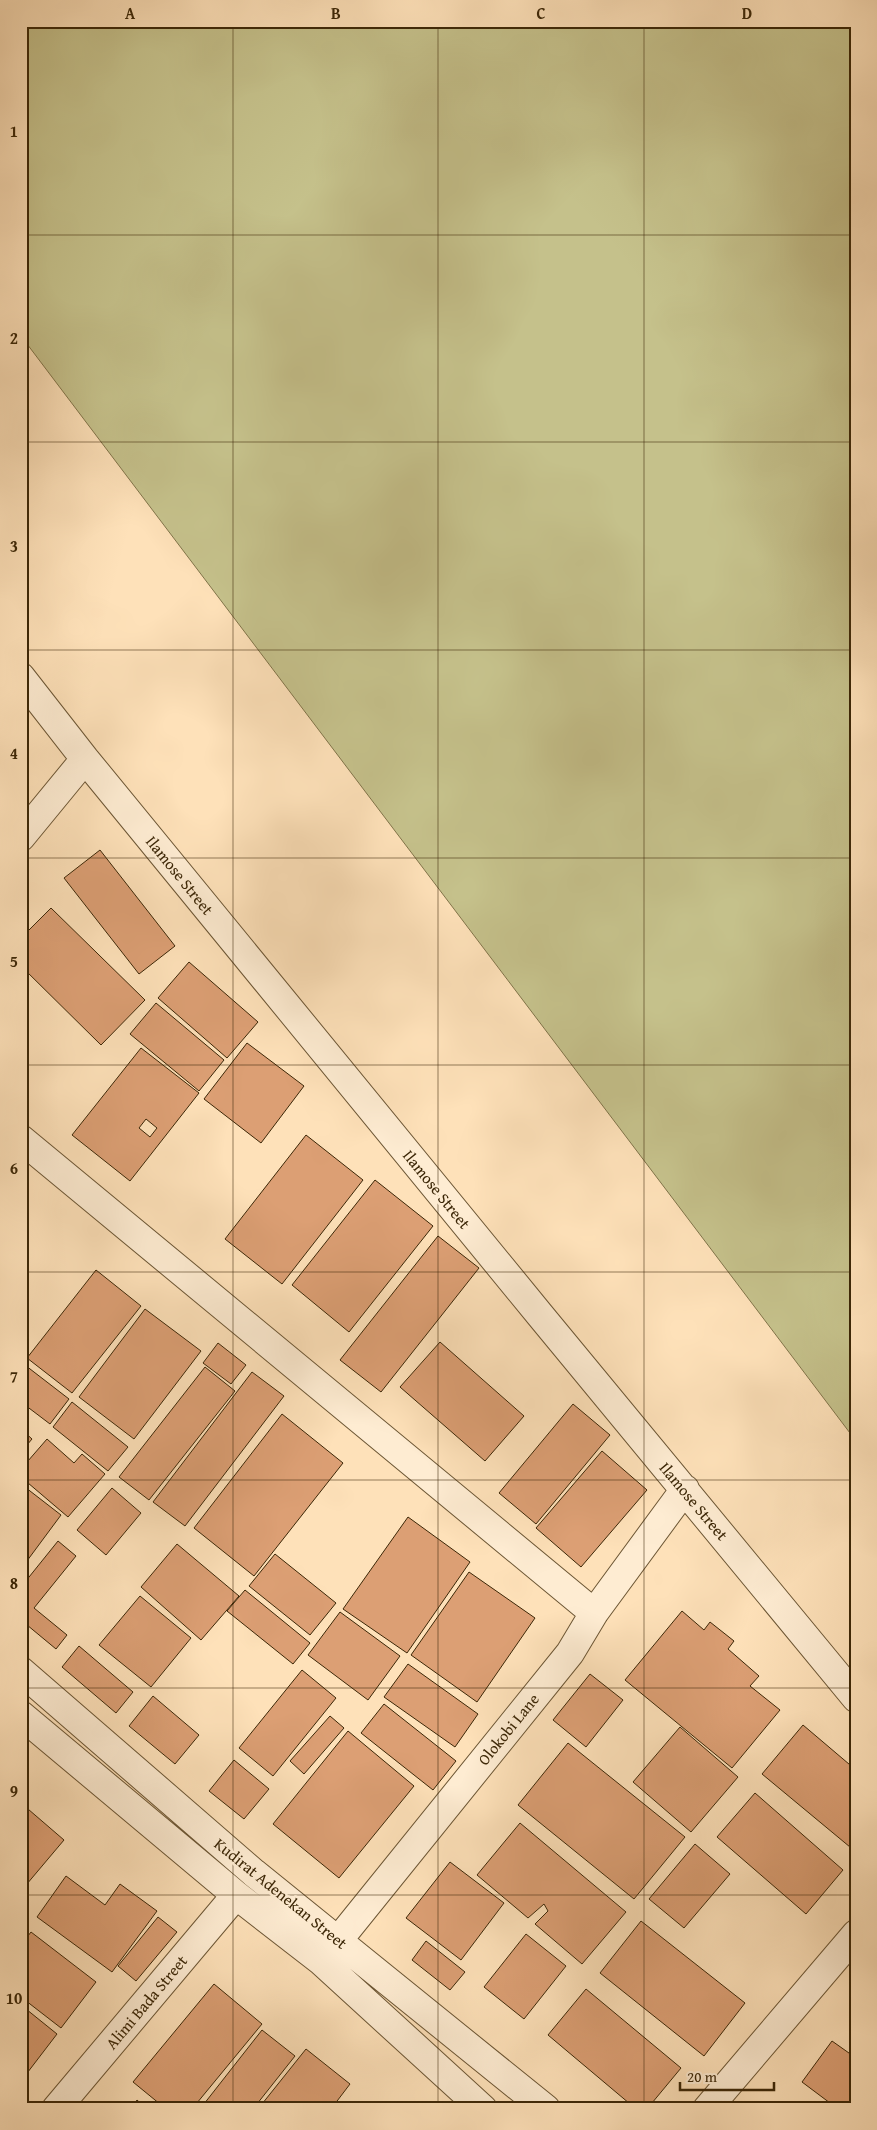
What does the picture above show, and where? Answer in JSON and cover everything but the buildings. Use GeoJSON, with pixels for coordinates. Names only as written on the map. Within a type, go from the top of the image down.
{"type":"FeatureCollection","features":[{"type":"Feature","properties":{"kind":"street","name":"Ilamose Street"},"geometry":{"type":"LineString","coordinates":[[21,677],[85,759],[856,1698]]}},
{"type":"Feature","properties":{"kind":"street"},"geometry":{"type":"LineString","coordinates":[[21,837],[85,759]]}},
{"type":"Feature","properties":{"kind":"street"},"geometry":{"type":"LineString","coordinates":[[21,1138],[594,1613]]}},
{"type":"Feature","properties":{"kind":"street","name":"Olokobi Lane"},"geometry":{"type":"LineString","coordinates":[[321,1961],[570,1653],[594,1613],[685,1490]]}},
{"type":"Feature","properties":{"kind":"street","name":"Kudirat Adenekan Street"},"geometry":{"type":"LineString","coordinates":[[21,1671],[254,1873],[546,2109]]}},
{"type":"Feature","properties":{"kind":"street","name":"Kudirat Adenekan Street"},"geometry":{"type":"LineString","coordinates":[[21,1715],[236,1895],[321,1961],[484,2109]]}},
{"type":"Feature","properties":{"kind":"street","name":"Alimi Bada Street"},"geometry":{"type":"LineString","coordinates":[[56,2109],[236,1895]]}},
{"type":"Feature","properties":{"kind":"street"},"geometry":{"type":"LineString","coordinates":[[707,2109],[856,1934]]}},
{"type":"Feature","properties":{"kind":"shaded area"},"geometry":{"type":"Polygon","coordinates":[[[21,21],[856,21],[856,1441],[21,336],[21,21]]]}}]}
